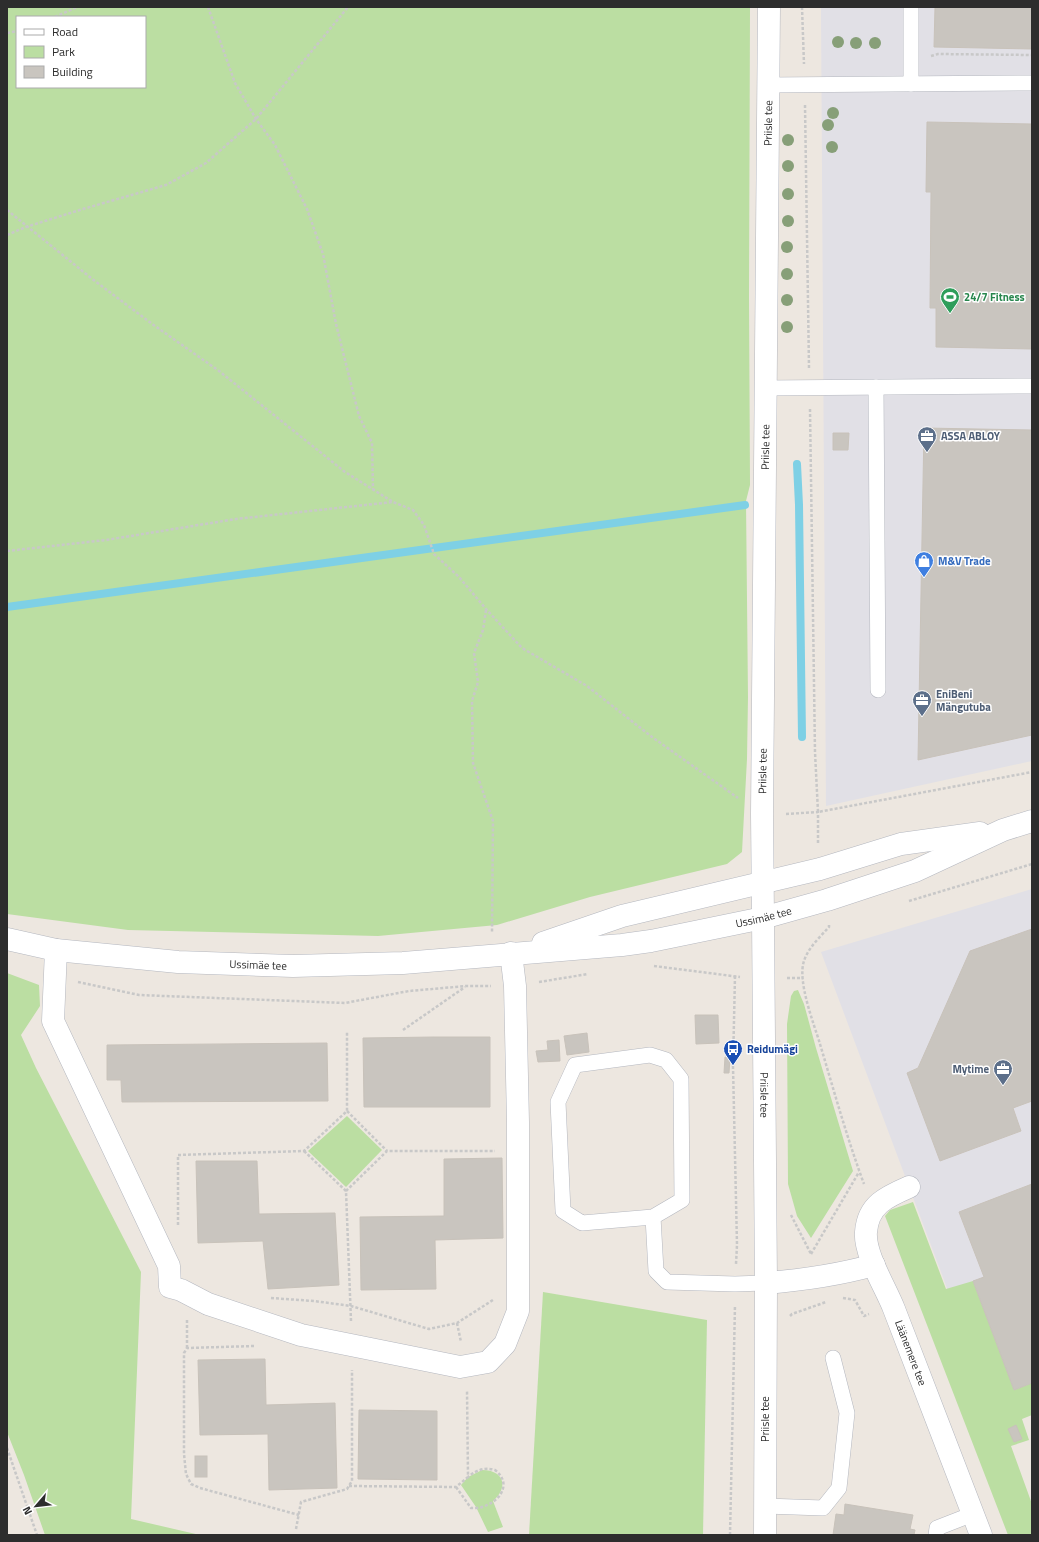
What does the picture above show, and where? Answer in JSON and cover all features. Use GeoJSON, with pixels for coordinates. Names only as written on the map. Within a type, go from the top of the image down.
{"type":"FeatureCollection","features":[{"type":"Feature","properties":{"kind":"street","name":"Priisle tee"},"geometry":{"type":"LineString","coordinates":[[765,1535],[766,1283],[762,814],[768,7]]}},
{"type":"Feature","properties":{"kind":"street","name":"Ussimäe tee"},"geometry":{"type":"LineString","coordinates":[[7,939],[56,950],[178,962],[293,966],[403,963],[622,945],[651,941],[763,918],[827,900],[915,871],[1003,830],[1032,821]]}},
{"type":"Feature","properties":{"kind":"street","name":"Ussimäe tee"},"geometry":{"type":"LineString","coordinates":[[502,954],[622,916],[820,869],[901,844],[1003,830]]}},
{"type":"Feature","properties":{"kind":"street"},"geometry":{"type":"LineString","coordinates":[[56,950],[53,1021],[166,1259],[169,1266],[170,1287],[181,1290],[208,1304],[301,1335],[460,1366],[488,1362],[505,1344],[518,1311],[518,1151],[515,986],[502,954]]}},
{"type":"Feature","properties":{"kind":"street"},"geometry":{"type":"LineString","coordinates":[[873,1209],[893,1194],[909,1187]]}},
{"type":"Feature","properties":{"kind":"street","name":"Läänemere tee"},"geometry":{"type":"LineString","coordinates":[[873,1209],[868,1220],[866,1234],[868,1249],[893,1306],[981,1535]]}},
{"type":"Feature","properties":{"kind":"street"},"geometry":{"type":"LineString","coordinates":[[766,1283],[800,1281],[874,1265]]}},
{"type":"Feature","properties":{"kind":"lane"},"geometry":{"type":"LineString","coordinates":[[911,7],[911,84]]}},
{"type":"Feature","properties":{"kind":"lane"},"geometry":{"type":"LineString","coordinates":[[768,85],[1032,84]]}},
{"type":"Feature","properties":{"kind":"lane"},"geometry":{"type":"LineString","coordinates":[[765,388],[1032,386]]}},
{"type":"Feature","properties":{"kind":"lane"},"geometry":{"type":"LineString","coordinates":[[876,387],[878,690]]}},
{"type":"Feature","properties":{"kind":"lane"},"geometry":{"type":"LineString","coordinates":[[650,1056],[666,1060],[681,1079],[682,1200],[653,1217],[582,1223],[562,1211],[558,1102],[575,1065],[650,1056]]}},
{"type":"Feature","properties":{"kind":"lane"},"geometry":{"type":"LineString","coordinates":[[653,1217],[656,1271],[666,1282],[735,1284],[766,1283]]}},
{"type":"Feature","properties":{"kind":"lane"},"geometry":{"type":"LineString","coordinates":[[765,1506],[823,1508],[839,1488],[847,1413],[833,1358]]}},
{"type":"Feature","properties":{"kind":"lane"},"geometry":{"type":"LineString","coordinates":[[936,1535],[938,1528],[973,1514]]}},
{"type":"Feature","properties":{"kind":"path"},"geometry":{"type":"LineString","coordinates":[[57,16],[77,7]]}},
{"type":"Feature","properties":{"kind":"path"},"geometry":{"type":"LineString","coordinates":[[208,7],[235,83],[256,119],[275,146],[307,209],[323,254],[336,324],[359,416],[372,443],[373,489]]}},
{"type":"Feature","properties":{"kind":"path"},"geometry":{"type":"LineString","coordinates":[[7,235],[26,227],[166,185],[206,163],[256,119],[348,7]]}},
{"type":"Feature","properties":{"kind":"path"},"geometry":{"type":"LineString","coordinates":[[802,7],[805,85],[810,374]]}},
{"type":"Feature","properties":{"kind":"path"},"geometry":{"type":"LineString","coordinates":[[7,210],[26,227],[155,326],[219,371],[345,472],[393,502],[413,510],[424,524],[434,554],[459,577],[522,648],[587,686],[652,737],[762,814],[818,812],[1032,772]]}},
{"type":"Feature","properties":{"kind":"path"},"geometry":{"type":"LineString","coordinates":[[810,408],[815,752],[818,851]]}},
{"type":"Feature","properties":{"kind":"path"},"geometry":{"type":"LineString","coordinates":[[7,551],[106,540],[236,519],[393,502]]}},
{"type":"Feature","properties":{"kind":"path"},"geometry":{"type":"LineString","coordinates":[[486,609],[483,630],[474,654],[478,682],[472,701],[473,763],[493,822],[502,954]]}},
{"type":"Feature","properties":{"kind":"path"},"geometry":{"type":"LineString","coordinates":[[904,902],[1032,864]]}},
{"type":"Feature","properties":{"kind":"path"},"geometry":{"type":"LineString","coordinates":[[829,927],[830,922]]}},
{"type":"Feature","properties":{"kind":"path"},"geometry":{"type":"LineString","coordinates":[[834,925],[829,927],[809,950],[803,962],[803,978],[806,994],[830,1077],[873,1209]]}},
{"type":"Feature","properties":{"kind":"path"},"geometry":{"type":"LineString","coordinates":[[730,1535],[737,1245],[733,1066],[735,976]]}},
{"type":"Feature","properties":{"kind":"path"},"geometry":{"type":"LineString","coordinates":[[404,1030],[466,986]]}},
{"type":"Feature","properties":{"kind":"path"},"geometry":{"type":"LineString","coordinates":[[347,1031],[347,1111],[387,1151]]}},
{"type":"Feature","properties":{"kind":"path"},"geometry":{"type":"LineString","coordinates":[[178,1229],[178,1155],[304,1151],[347,1111]]}},
{"type":"Feature","properties":{"kind":"path"},"geometry":{"type":"LineString","coordinates":[[296,1529],[302,1502],[347,1489],[352,1481],[352,1345],[346,1191],[304,1151]]}},
{"type":"Feature","properties":{"kind":"path"},"geometry":{"type":"LineString","coordinates":[[346,1191],[387,1151],[518,1151]]}},
{"type":"Feature","properties":{"kind":"path"},"geometry":{"type":"LineString","coordinates":[[822,1303],[811,1254],[860,1172]]}},
{"type":"Feature","properties":{"kind":"path"},"geometry":{"type":"LineString","coordinates":[[268,1298],[314,1301],[350,1306],[429,1329],[457,1323],[502,1295],[518,1277]]}},
{"type":"Feature","properties":{"kind":"path"},"geometry":{"type":"LineString","coordinates":[[457,1323],[467,1365],[468,1477]]}},
{"type":"Feature","properties":{"kind":"path"},"geometry":{"type":"LineString","coordinates":[[260,1346],[187,1348],[184,1353],[184,1454],[186,1474],[192,1484],[200,1488],[299,1514]]}},
{"type":"Feature","properties":{"kind":"path"},"geometry":{"type":"LineString","coordinates":[[7,1448],[37,1535]]}},
{"type":"Feature","properties":{"kind":"path"},"geometry":{"type":"LineString","coordinates":[[349,1486],[456,1487],[472,1473],[484,1469],[495,1470],[503,1479],[503,1490],[496,1500],[479,1508],[471,1508],[456,1487]]}},
{"type":"Feature","properties":{"kind":"shaded area"},"geometry":{"type":"Polygon","coordinates":[[[821,7],[1032,7],[1032,761],[826,806],[821,7]]]}},
{"type":"Feature","properties":{"kind":"shaded area"},"geometry":{"type":"Polygon","coordinates":[[[1032,889],[1032,1413],[998,1424],[821,952],[1032,889]]]}},
{"type":"Feature","properties":{"kind":"green space"},"geometry":{"type":"Polygon","coordinates":[[[7,7],[750,7],[750,485],[746,501],[748,697],[747,759],[742,852],[727,864],[590,897],[497,925],[378,936],[128,930],[7,914],[7,7]]]}},
{"type":"Feature","properties":{"kind":"green space"},"geometry":{"type":"Polygon","coordinates":[[[7,973],[39,985],[40,1006],[21,1035],[36,1068],[141,1272],[131,1519],[200,1535],[45,1535],[7,1432],[7,973]]]}},
{"type":"Feature","properties":{"kind":"green space"},"geometry":{"type":"Polygon","coordinates":[[[798,990],[804,1004],[853,1171],[811,1238],[797,1216],[788,1184],[787,1024],[791,996],[794,991],[798,990]]]}},
{"type":"Feature","properties":{"kind":"green space"},"geometry":{"type":"Polygon","coordinates":[[[347,1116],[382,1150],[346,1187],[308,1151],[347,1116]]]}},
{"type":"Feature","properties":{"kind":"green space"},"geometry":{"type":"Polygon","coordinates":[[[913,1202],[946,1289],[973,1281],[1014,1390],[1032,1383],[1032,1415],[1022,1419],[1029,1440],[1011,1446],[1032,1504],[1032,1535],[1008,1535],[885,1216],[890,1210],[913,1202]]]}},
{"type":"Feature","properties":{"kind":"green space"},"geometry":{"type":"Polygon","coordinates":[[[543,1292],[707,1320],[703,1535],[529,1535],[543,1292]]]}},
{"type":"Feature","properties":{"kind":"green space"},"geometry":{"type":"Polygon","coordinates":[[[482,1470],[495,1473],[502,1480],[501,1490],[493,1501],[503,1527],[488,1532],[476,1507],[461,1485],[468,1477],[482,1470]]]}},
{"type":"Feature","properties":{"kind":"building"},"geometry":{"type":"Polygon","coordinates":[[[935,7],[1032,7],[1032,49],[934,47],[935,7]]]}},
{"type":"Feature","properties":{"kind":"building"},"geometry":{"type":"Polygon","coordinates":[[[927,122],[1032,124],[1032,349],[936,347],[936,308],[930,308],[931,192],[926,192],[927,122]]]}},
{"type":"Feature","properties":{"kind":"building"},"geometry":{"type":"Polygon","coordinates":[[[924,428],[1032,430],[1032,735],[918,760],[924,428]]]}},
{"type":"Feature","properties":{"kind":"building"},"geometry":{"type":"Polygon","coordinates":[[[833,433],[849,433],[848,450],[833,450],[833,433]]]}},
{"type":"Feature","properties":{"kind":"building"},"geometry":{"type":"Polygon","coordinates":[[[1032,929],[1032,1101],[1013,1108],[1021,1131],[940,1161],[907,1073],[918,1068],[970,951],[1032,929]]]}},
{"type":"Feature","properties":{"kind":"building"},"geometry":{"type":"Polygon","coordinates":[[[695,1015],[718,1015],[719,1043],[696,1044],[695,1015]]]}},
{"type":"Feature","properties":{"kind":"building"},"geometry":{"type":"Polygon","coordinates":[[[587,1033],[589,1052],[567,1055],[564,1036],[587,1033]]]}},
{"type":"Feature","properties":{"kind":"building"},"geometry":{"type":"Polygon","coordinates":[[[490,1037],[490,1107],[364,1107],[363,1038],[490,1037]]]}},
{"type":"Feature","properties":{"kind":"building"},"geometry":{"type":"Polygon","coordinates":[[[559,1040],[560,1061],[538,1062],[536,1051],[548,1050],[547,1041],[559,1040]]]}},
{"type":"Feature","properties":{"kind":"building"},"geometry":{"type":"Polygon","coordinates":[[[327,1043],[328,1101],[122,1102],[121,1080],[107,1080],[107,1045],[327,1043]]]}},
{"type":"Feature","properties":{"kind":"building"},"geometry":{"type":"Polygon","coordinates":[[[725,1057],[730,1058],[729,1073],[724,1073],[725,1057]]]}},
{"type":"Feature","properties":{"kind":"building"},"geometry":{"type":"Polygon","coordinates":[[[502,1158],[503,1238],[435,1240],[436,1289],[361,1290],[360,1217],[444,1216],[444,1159],[502,1158]]]}},
{"type":"Feature","properties":{"kind":"building"},"geometry":{"type":"Polygon","coordinates":[[[196,1161],[257,1161],[259,1214],[335,1213],[339,1285],[268,1289],[263,1241],[198,1243],[196,1161]]]}},
{"type":"Feature","properties":{"kind":"building"},"geometry":{"type":"Polygon","coordinates":[[[1032,1184],[1032,1383],[1014,1390],[973,1281],[984,1277],[959,1212],[1032,1184]]]}},
{"type":"Feature","properties":{"kind":"building"},"geometry":{"type":"Polygon","coordinates":[[[265,1359],[266,1405],[335,1403],[337,1488],[269,1490],[268,1434],[200,1435],[198,1360],[265,1359]]]}},
{"type":"Feature","properties":{"kind":"building"},"geometry":{"type":"Polygon","coordinates":[[[359,1410],[437,1411],[437,1480],[358,1479],[359,1410]]]}},
{"type":"Feature","properties":{"kind":"building"},"geometry":{"type":"Polygon","coordinates":[[[1016,1425],[1022,1439],[1014,1442],[1008,1429],[1016,1425]]]}},
{"type":"Feature","properties":{"kind":"building"},"geometry":{"type":"Polygon","coordinates":[[[195,1456],[207,1456],[207,1477],[195,1477],[195,1456]]]}},
{"type":"Feature","properties":{"kind":"building"},"geometry":{"type":"Polygon","coordinates":[[[845,1504],[913,1515],[910,1529],[915,1530],[914,1535],[833,1535],[836,1514],[844,1515],[845,1504]]]}},
{"type":"Feature","properties":{"kind":"waterway"},"geometry":{"type":"LineString","coordinates":[[797,464],[799,505],[802,737]]}},
{"type":"Feature","properties":{"kind":"waterway"},"geometry":{"type":"LineString","coordinates":[[7,607],[745,505]]}},
{"type":"Feature","properties":{"kind":"place","name":"24/7 Fitness"},"geometry":{"type":"Point","coordinates":[950,314]}},
{"type":"Feature","properties":{"kind":"place","name":"ASSA ABLOY"},"geometry":{"type":"Point","coordinates":[927,453]}},
{"type":"Feature","properties":{"kind":"place","name":"M&V Trade"},"geometry":{"type":"Point","coordinates":[924,578]}},
{"type":"Feature","properties":{"kind":"place","name":"EniBeni Mängutuba"},"geometry":{"type":"Point","coordinates":[922,717]}},
{"type":"Feature","properties":{"kind":"place","name":"Reidumägi"},"geometry":{"type":"Point","coordinates":[733,1066]}},
{"type":"Feature","properties":{"kind":"place","name":"Mytime"},"geometry":{"type":"Point","coordinates":[1003,1086]}}]}
